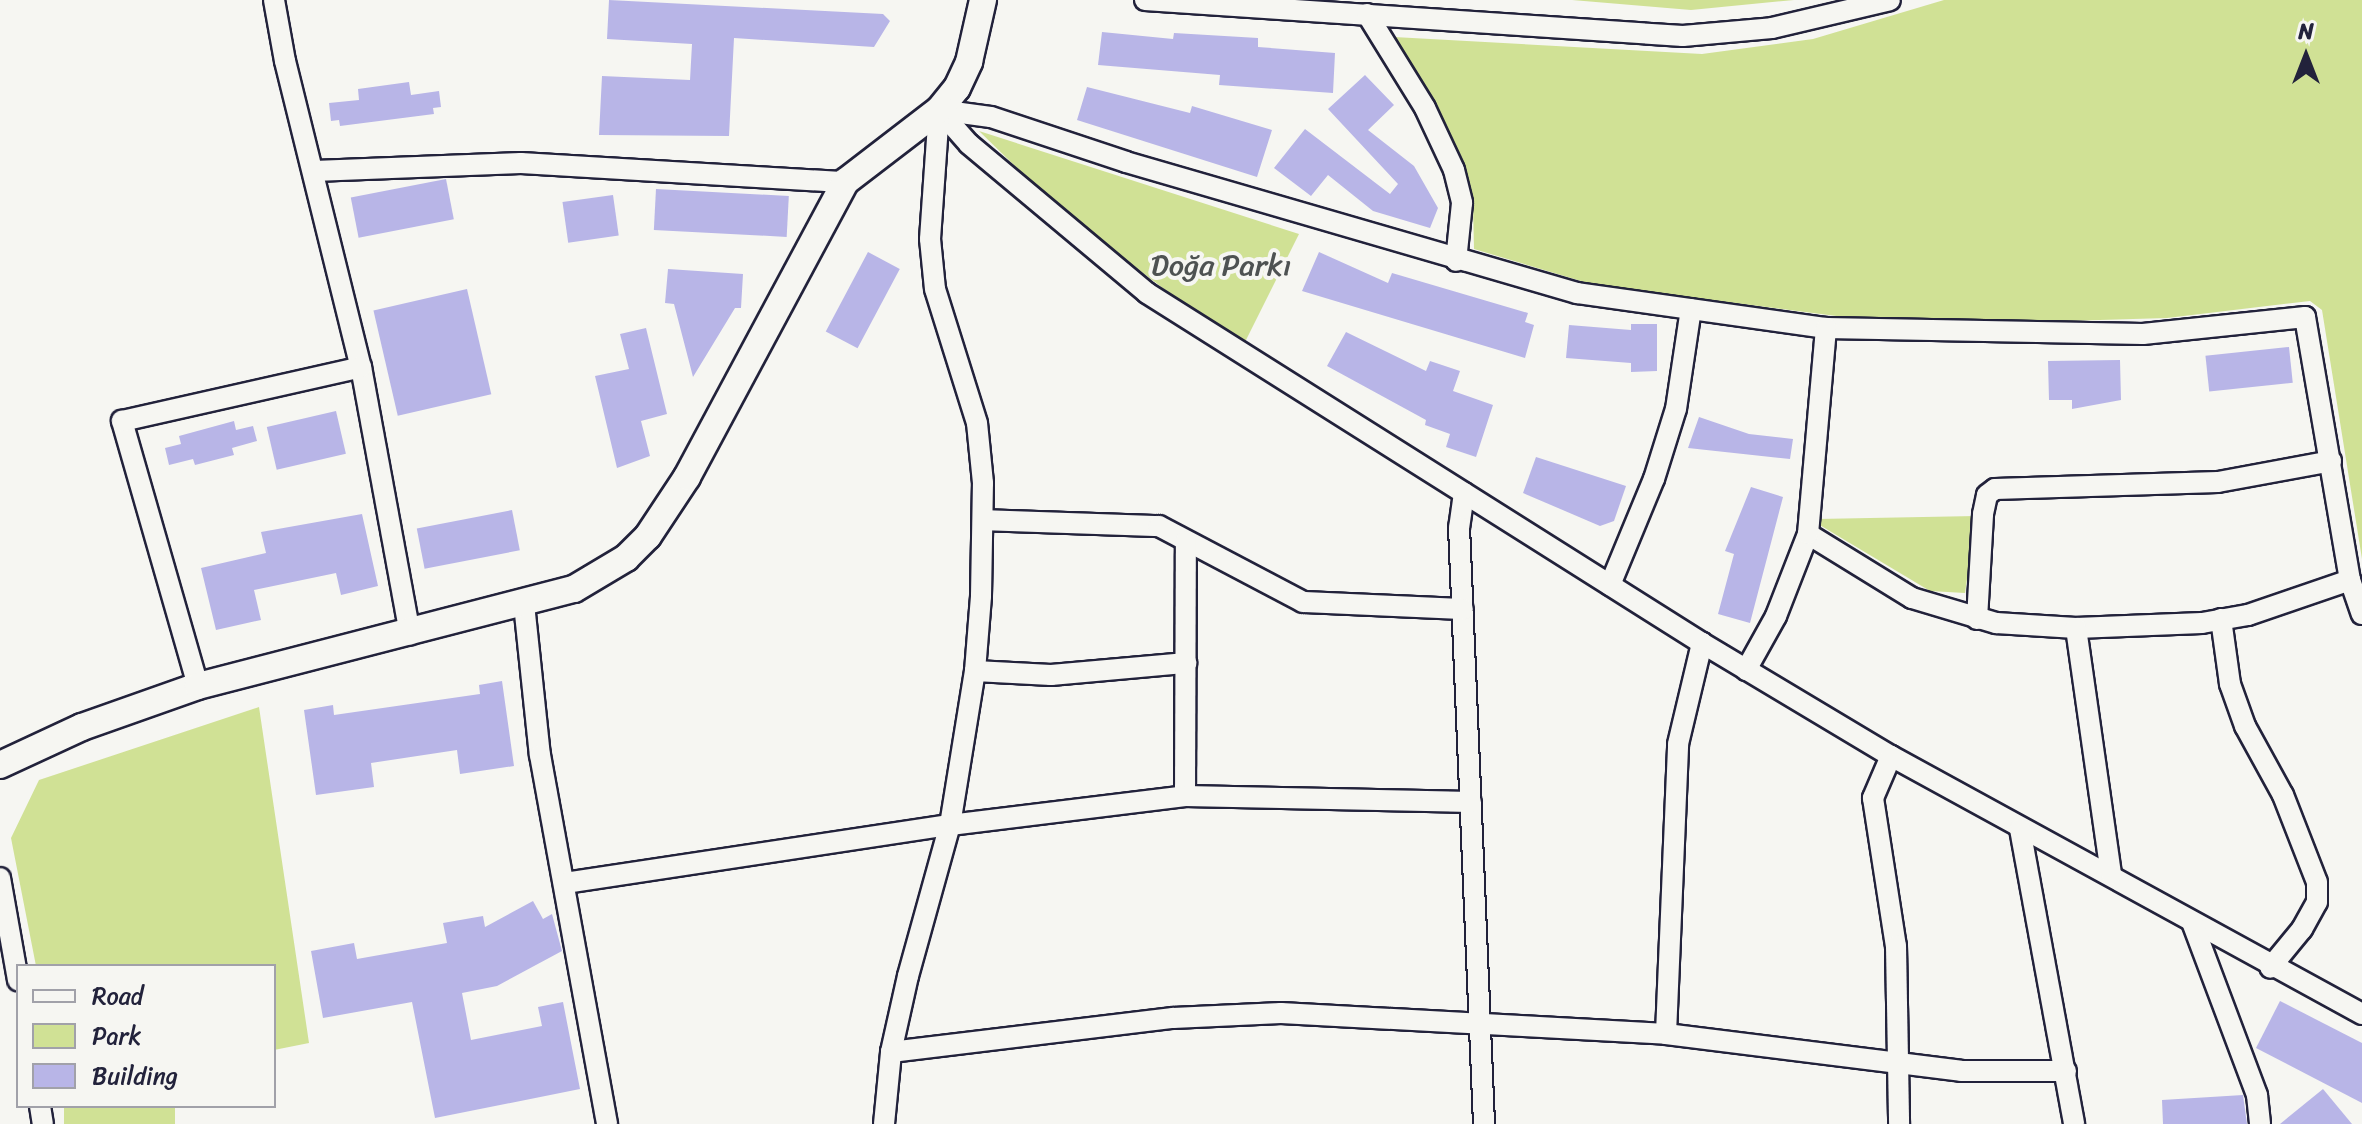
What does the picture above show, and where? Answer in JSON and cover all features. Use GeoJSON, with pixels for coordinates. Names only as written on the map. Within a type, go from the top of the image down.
{"type":"FeatureCollection","features":[{"type":"Feature","properties":{"kind":"street"},"geometry":{"type":"LineString","coordinates":[[274,0],[361,367],[410,635]]}},
{"type":"Feature","properties":{"kind":"street"},"geometry":{"type":"LineString","coordinates":[[0,765],[82,727],[198,686],[524,604],[602,574],[648,536],[694,465],[845,182],[939,110],[969,62],[983,0]]}},
{"type":"Feature","properties":{"kind":"street"},"geometry":{"type":"LineString","coordinates":[[1145,0],[1683,36],[1772,28],[1890,0]]}},
{"type":"Feature","properties":{"kind":"street"},"geometry":{"type":"LineString","coordinates":[[1367,14],[1425,108],[1454,170],[1462,203],[1456,261]]}},
{"type":"Feature","properties":{"kind":"street"},"geometry":{"type":"LineString","coordinates":[[939,110],[991,117],[1548,287],[1691,309],[1826,328],[2143,334],[2305,317],[2350,580],[2362,614]]}},
{"type":"Feature","properties":{"kind":"street"},"geometry":{"type":"LineString","coordinates":[[939,110],[980,154],[1147,293],[1746,670],[2020,829],[2111,875],[2270,968],[2362,1014]]}},
{"type":"Feature","properties":{"kind":"street"},"geometry":{"type":"LineString","coordinates":[[884,1124],[891,1052],[950,825],[975,671],[983,520],[977,423],[935,289],[930,239],[939,110]]}},
{"type":"Feature","properties":{"kind":"street"},"geometry":{"type":"LineString","coordinates":[[314,171],[521,163],[845,182]]}},
{"type":"Feature","properties":{"kind":"street"},"geometry":{"type":"LineString","coordinates":[[1610,585],[1654,479],[1676,409],[1691,309]]}},
{"type":"Feature","properties":{"kind":"street"},"geometry":{"type":"LineString","coordinates":[[1746,670],[1776,616],[1808,534],[1826,328]]}},
{"type":"Feature","properties":{"kind":"street"},"geometry":{"type":"LineString","coordinates":[[198,686],[122,421],[361,367]]}},
{"type":"Feature","properties":{"kind":"street"},"geometry":{"type":"LineString","coordinates":[[1977,619],[1983,514],[1987,495],[1995,489],[2218,482],[2331,461]]}},
{"type":"Feature","properties":{"kind":"street"},"geometry":{"type":"LineString","coordinates":[[1464,493],[1459,527],[1484,1124]]}},
{"type":"Feature","properties":{"kind":"street"},"geometry":{"type":"LineString","coordinates":[[983,520],[1159,526],[1311,604],[1463,609]]}},
{"type":"Feature","properties":{"kind":"street"},"geometry":{"type":"LineString","coordinates":[[1808,534],[1912,598],[1977,619],[2076,628],[2221,619],[2350,580]]}},
{"type":"Feature","properties":{"kind":"street"},"geometry":{"type":"LineString","coordinates":[[1185,796],[1186,541]]}},
{"type":"Feature","properties":{"kind":"street"},"geometry":{"type":"LineString","coordinates":[[524,604],[530,692],[607,1124]]}},
{"type":"Feature","properties":{"kind":"street"},"geometry":{"type":"LineString","coordinates":[[2221,619],[2230,684],[2245,726],[2307,849],[2317,882],[2317,902],[2302,929],[2270,968]]}},
{"type":"Feature","properties":{"kind":"street"},"geometry":{"type":"LineString","coordinates":[[2076,628],[2111,875]]}},
{"type":"Feature","properties":{"kind":"street"},"geometry":{"type":"LineString","coordinates":[[1666,1034],[1678,744],[1702,643]]}},
{"type":"Feature","properties":{"kind":"street"},"geometry":{"type":"LineString","coordinates":[[975,671],[1051,675],[1186,663]]}},
{"type":"Feature","properties":{"kind":"street"},"geometry":{"type":"LineString","coordinates":[[1891,756],[1873,798],[1896,946],[1901,1065],[1899,1124]]}},
{"type":"Feature","properties":{"kind":"street"},"geometry":{"type":"LineString","coordinates":[[565,883],[950,825],[1185,796],[1471,802]]}},
{"type":"Feature","properties":{"kind":"street"},"geometry":{"type":"LineString","coordinates":[[2020,829],[2074,1124]]}},
{"type":"Feature","properties":{"kind":"street"},"geometry":{"type":"LineString","coordinates":[[0,878],[16,969]]}},
{"type":"Feature","properties":{"kind":"street"},"geometry":{"type":"LineString","coordinates":[[2192,922],[2257,1095],[2260,1124]]}},
{"type":"Feature","properties":{"kind":"street"},"geometry":{"type":"LineString","coordinates":[[891,1052],[1012,1035],[1248,1013],[1666,1034],[1901,1065],[2022,1074],[2066,1071]]}},
{"type":"Feature","properties":{"kind":"green space"},"geometry":{"type":"Polygon","coordinates":[[[1572,0],[1794,0],[1691,10],[1572,0]]]}},
{"type":"Feature","properties":{"kind":"green space"},"geometry":{"type":"Polygon","coordinates":[[[1944,0],[2362,0],[2362,559],[2322,310],[2310,301],[2167,318],[2032,322],[1852,318],[1594,285],[1474,249],[1473,206],[1455,143],[1394,37],[1702,54],[1813,39],[1944,0]]]}},
{"type":"Feature","properties":{"kind":"green space","name":"Doğa Parkı"},"geometry":{"type":"Polygon","coordinates":[[[979,131],[1299,234],[1245,342],[1197,314],[1060,210],[979,131]]]}},
{"type":"Feature","properties":{"kind":"green space"},"geometry":{"type":"Polygon","coordinates":[[[1976,516],[1965,593],[1930,591],[1818,524],[1817,519],[1976,516]]]}},
{"type":"Feature","properties":{"kind":"green space"},"geometry":{"type":"Polygon","coordinates":[[[259,707],[309,1043],[276,1050],[276,964],[36,964],[11,838],[39,780],[259,707]]]}},
{"type":"Feature","properties":{"kind":"green space"},"geometry":{"type":"Polygon","coordinates":[[[64,1108],[175,1108],[175,1124],[64,1124],[64,1108]]]}},
{"type":"Feature","properties":{"kind":"building"},"geometry":{"type":"Polygon","coordinates":[[[609,0],[883,14],[890,21],[874,47],[734,38],[729,136],[599,135],[602,76],[690,80],[692,44],[607,39],[609,0]]]}},
{"type":"Feature","properties":{"kind":"building"},"geometry":{"type":"Polygon","coordinates":[[[1102,32],[1173,39],[1174,33],[1258,38],[1258,47],[1335,53],[1333,93],[1219,85],[1220,75],[1098,65],[1102,32]]]}},
{"type":"Feature","properties":{"kind":"building"},"geometry":{"type":"Polygon","coordinates":[[[1365,75],[1394,105],[1368,130],[1414,166],[1438,208],[1430,228],[1373,211],[1328,175],[1311,196],[1274,168],[1305,129],[1390,194],[1398,184],[1328,109],[1365,75]]]}},
{"type":"Feature","properties":{"kind":"building"},"geometry":{"type":"Polygon","coordinates":[[[409,82],[411,95],[439,91],[441,107],[433,108],[434,114],[340,126],[339,120],[331,121],[329,103],[359,100],[358,89],[409,82]]]}},
{"type":"Feature","properties":{"kind":"building"},"geometry":{"type":"Polygon","coordinates":[[[1087,87],[1190,113],[1192,106],[1272,130],[1257,177],[1077,120],[1087,87]]]}},
{"type":"Feature","properties":{"kind":"building"},"geometry":{"type":"Polygon","coordinates":[[[446,179],[454,219],[359,238],[351,198],[446,179]]]}},
{"type":"Feature","properties":{"kind":"building"},"geometry":{"type":"Polygon","coordinates":[[[656,189],[789,196],[787,237],[654,230],[656,189]]]}},
{"type":"Feature","properties":{"kind":"building"},"geometry":{"type":"Polygon","coordinates":[[[613,195],[619,236],[568,243],[562,202],[613,195]]]}},
{"type":"Feature","properties":{"kind":"building"},"geometry":{"type":"Polygon","coordinates":[[[868,252],[900,269],[858,348],[826,331],[868,252]]]}},
{"type":"Feature","properties":{"kind":"building"},"geometry":{"type":"Polygon","coordinates":[[[1319,252],[1388,283],[1392,273],[1528,313],[1525,322],[1534,325],[1525,358],[1302,291],[1319,252]]]}},
{"type":"Feature","properties":{"kind":"building"},"geometry":{"type":"Polygon","coordinates":[[[668,269],[743,274],[741,308],[735,308],[693,377],[674,304],[665,303],[668,269]]]}},
{"type":"Feature","properties":{"kind":"building"},"geometry":{"type":"Polygon","coordinates":[[[467,289],[491,394],[398,416],[373,311],[467,289]]]}},
{"type":"Feature","properties":{"kind":"building"},"geometry":{"type":"Polygon","coordinates":[[[1631,324],[1657,324],[1657,371],[1631,372],[1631,363],[1566,358],[1569,325],[1631,330],[1631,324]]]}},
{"type":"Feature","properties":{"kind":"building"},"geometry":{"type":"Polygon","coordinates":[[[646,328],[667,414],[641,421],[650,456],[617,468],[595,376],[629,369],[620,334],[646,328]]]}},
{"type":"Feature","properties":{"kind":"building"},"geometry":{"type":"Polygon","coordinates":[[[1346,332],[1426,371],[1430,361],[1460,371],[1453,391],[1493,405],[1476,457],[1446,447],[1450,434],[1425,425],[1426,420],[1327,366],[1346,332]]]}},
{"type":"Feature","properties":{"kind":"building"},"geometry":{"type":"Polygon","coordinates":[[[2289,347],[2293,383],[2209,392],[2205,356],[2289,347]]]}},
{"type":"Feature","properties":{"kind":"building"},"geometry":{"type":"Polygon","coordinates":[[[2120,360],[2121,400],[2072,409],[2072,400],[2049,400],[2048,361],[2120,360]]]}},
{"type":"Feature","properties":{"kind":"building"},"geometry":{"type":"Polygon","coordinates":[[[336,411],[346,454],[277,470],[267,427],[336,411]]]}},
{"type":"Feature","properties":{"kind":"building"},"geometry":{"type":"Polygon","coordinates":[[[1699,417],[1749,434],[1793,439],[1790,459],[1688,448],[1699,417]]]}},
{"type":"Feature","properties":{"kind":"building"},"geometry":{"type":"Polygon","coordinates":[[[234,421],[236,430],[253,426],[257,441],[232,448],[234,455],[195,465],[193,459],[169,465],[165,448],[181,444],[179,436],[234,421]]]}},
{"type":"Feature","properties":{"kind":"building"},"geometry":{"type":"Polygon","coordinates":[[[1536,457],[1626,486],[1614,521],[1600,526],[1523,493],[1536,457]]]}},
{"type":"Feature","properties":{"kind":"building"},"geometry":{"type":"Polygon","coordinates":[[[1751,487],[1783,497],[1750,623],[1718,614],[1734,554],[1725,551],[1751,487]]]}},
{"type":"Feature","properties":{"kind":"building"},"geometry":{"type":"Polygon","coordinates":[[[512,510],[520,550],[425,569],[417,529],[512,510]]]}},
{"type":"Feature","properties":{"kind":"building"},"geometry":{"type":"Polygon","coordinates":[[[362,514],[378,586],[341,595],[336,573],[254,590],[261,620],[216,630],[201,568],[266,553],[261,532],[362,514]]]}},
{"type":"Feature","properties":{"kind":"building"},"geometry":{"type":"Polygon","coordinates":[[[502,681],[514,766],[460,774],[457,750],[371,763],[374,787],[316,795],[304,710],[333,705],[334,715],[480,694],[479,685],[502,681]]]}},
{"type":"Feature","properties":{"kind":"building"},"geometry":{"type":"Polygon","coordinates":[[[533,901],[543,919],[552,914],[562,951],[497,986],[462,993],[471,1040],[542,1026],[538,1007],[563,1002],[580,1089],[435,1118],[412,1002],[323,1018],[311,951],[354,943],[357,959],[447,943],[443,923],[483,916],[485,927],[533,901]]]}},
{"type":"Feature","properties":{"kind":"building"},"geometry":{"type":"Polygon","coordinates":[[[2280,1001],[2362,1043],[2362,1103],[2256,1048],[2280,1001]]]}},
{"type":"Feature","properties":{"kind":"building"},"geometry":{"type":"Polygon","coordinates":[[[2323,1089],[2352,1124],[2280,1124],[2323,1089]]]}},
{"type":"Feature","properties":{"kind":"building"},"geometry":{"type":"Polygon","coordinates":[[[2243,1095],[2247,1124],[2163,1124],[2162,1100],[2243,1095]]]}}]}
